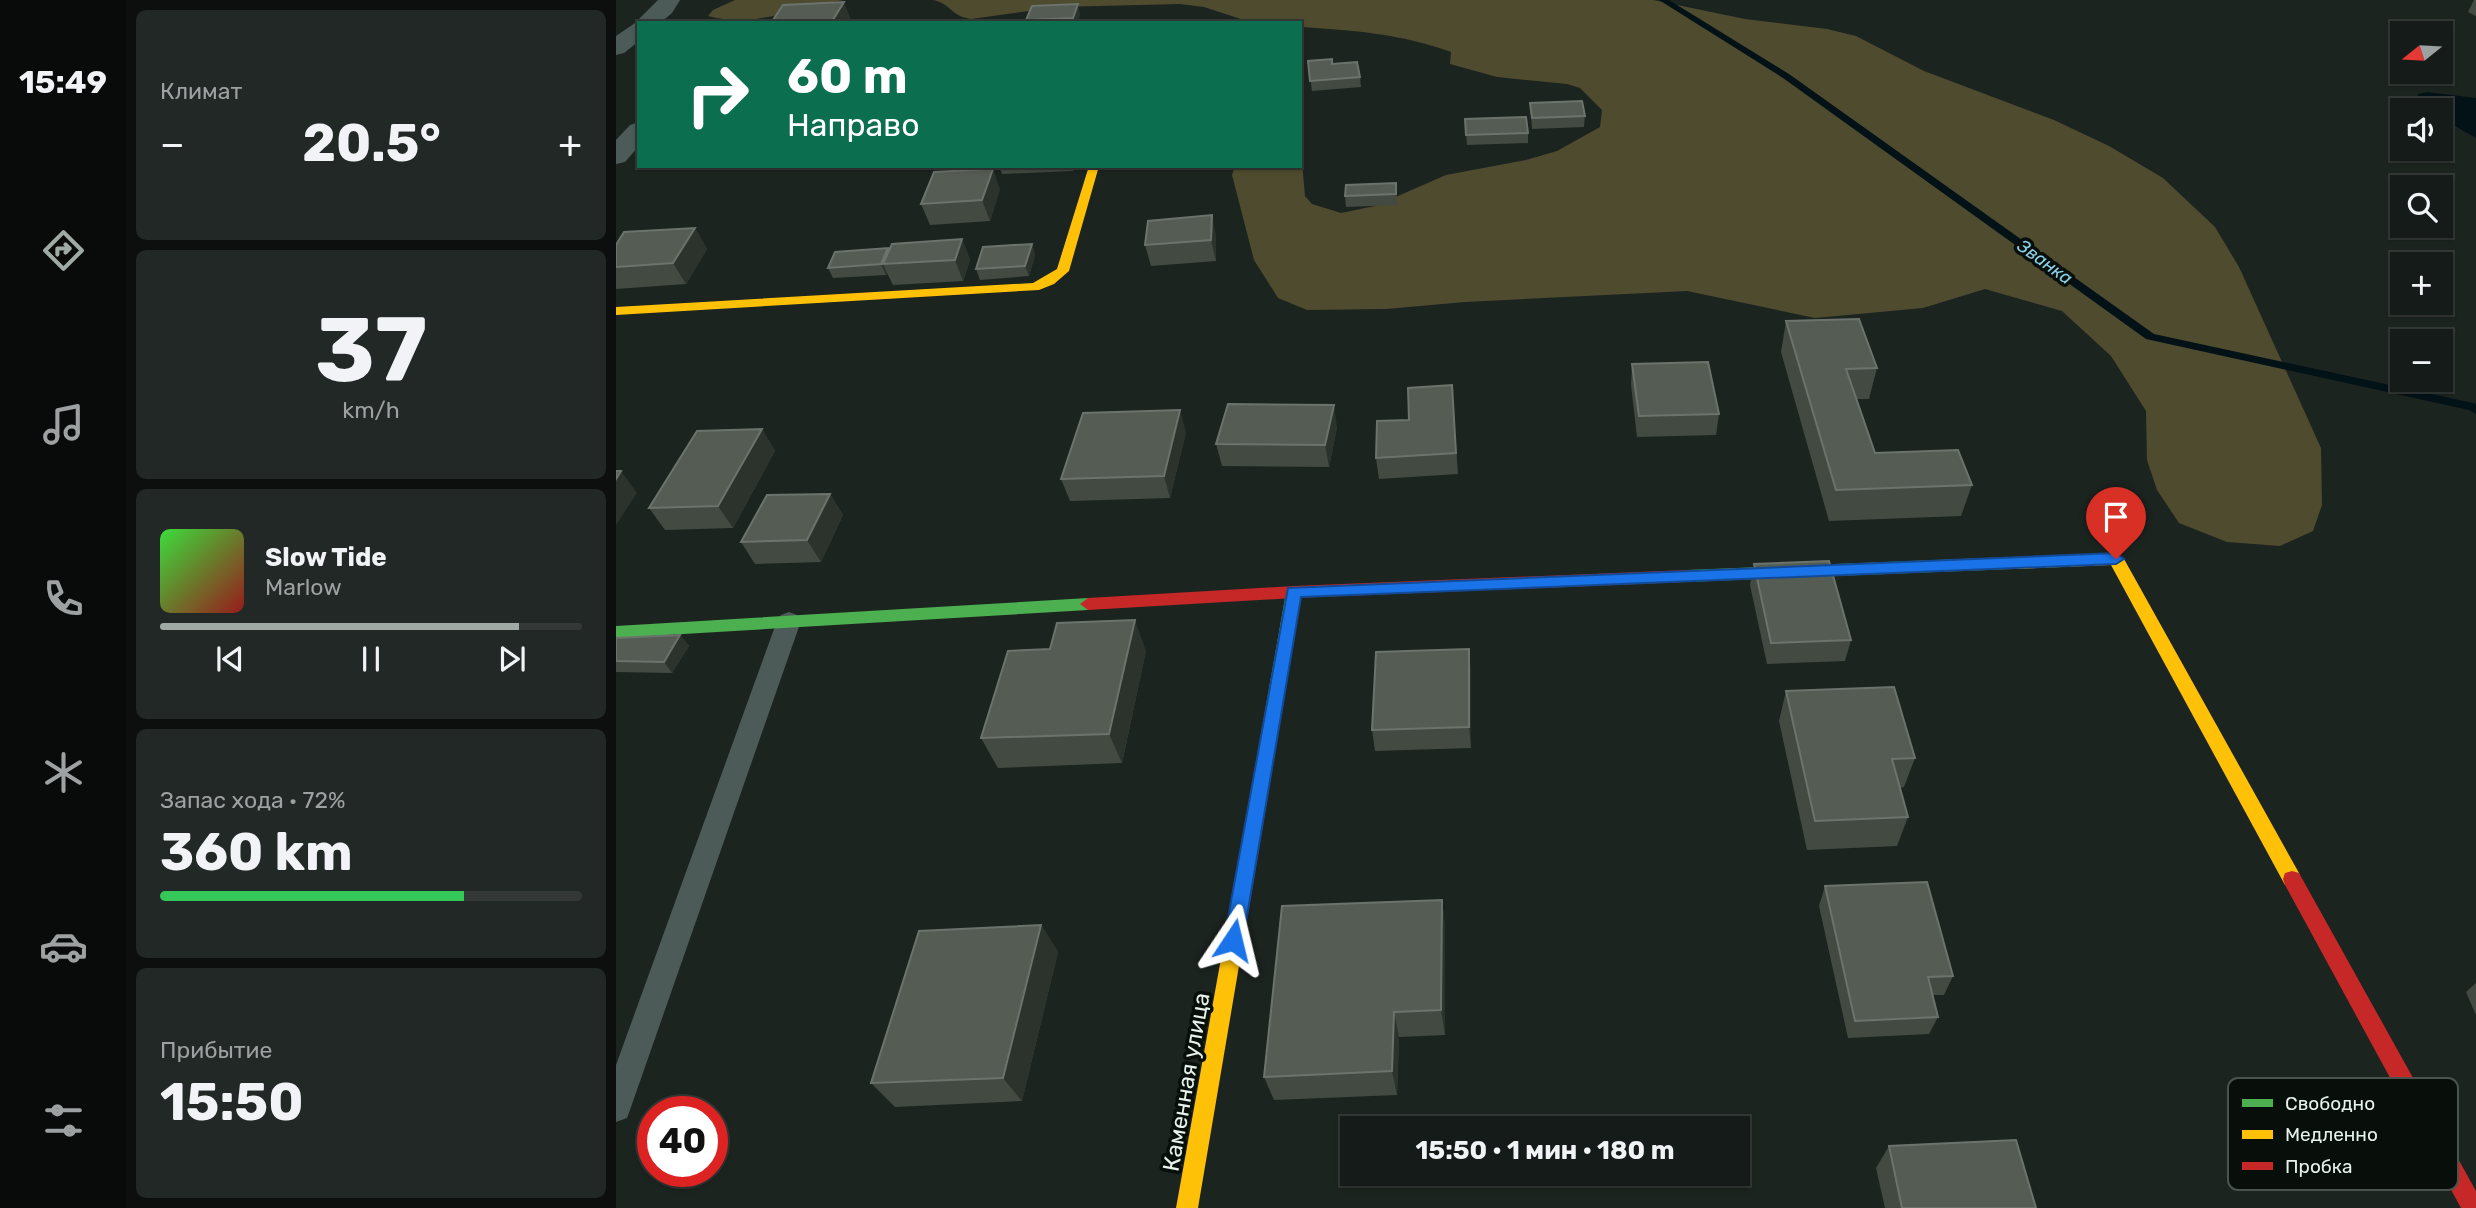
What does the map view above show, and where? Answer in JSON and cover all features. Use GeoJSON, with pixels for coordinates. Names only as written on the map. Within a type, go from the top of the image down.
{"type":"FeatureCollection","features":[{"type":"Feature","properties":{"kind":"street"},"geometry":{"type":"LineString","coordinates":[[648,21],[669,0]]}},
{"type":"Feature","properties":{"kind":"street"},"geometry":{"type":"LineString","coordinates":[[616,48],[637,31]]}},
{"type":"Feature","properties":{"kind":"street"},"geometry":{"type":"LineString","coordinates":[[616,156],[637,132]]}},
{"type":"Feature","properties":{"kind":"street"},"geometry":{"type":"LineString","coordinates":[[616,311],[1019,290],[1050,281],[1063,271],[1093,168]]}},
{"type":"Feature","properties":{"kind":"street"},"geometry":{"type":"LineString","coordinates":[[616,632],[1294,592],[2116,559],[2401,1078]]}},
{"type":"Feature","properties":{"kind":"street","name":"Каменная улица"},"geometry":{"type":"LineString","coordinates":[[1187,1208],[1294,592]]}},
{"type":"Feature","properties":{"kind":"street"},"geometry":{"type":"LineString","coordinates":[[2458,1181],[2473,1208]]}},
{"type":"Feature","properties":{"kind":"lane"},"geometry":{"type":"LineString","coordinates":[[616,1107],[789,621]]}},
{"type":"Feature","properties":{"kind":"shaded area"},"geometry":{"type":"Polygon","coordinates":[[[735,0],[844,0],[776,16],[742,20],[708,16],[713,10],[735,0]]]}},
{"type":"Feature","properties":{"kind":"shaded area"},"geometry":{"type":"Polygon","coordinates":[[[933,0],[1653,0],[1745,19],[1827,29],[1856,36],[1924,71],[2054,120],[2109,146],[2163,178],[2215,227],[2239,267],[2321,448],[2322,505],[2313,531],[2280,546],[2227,542],[2179,523],[2157,490],[2147,460],[2146,411],[2111,356],[2062,311],[1985,289],[1923,308],[1815,318],[1687,291],[1465,302],[1386,309],[1307,310],[1278,298],[1254,260],[1232,175],[1234,168],[1302,168],[1302,162],[1305,196],[1312,204],[1341,213],[1375,206],[1446,175],[1526,160],[1557,151],[1600,127],[1602,110],[1580,88],[1567,84],[1497,77],[1450,64],[1451,52],[1433,46],[1377,34],[1302,27],[1302,21],[1247,21],[1204,7],[1180,4],[1058,7],[971,19],[959,15],[933,0]]]}},
{"type":"Feature","properties":{"kind":"shaded area"},"geometry":{"type":"Polygon","coordinates":[[[2427,92],[2476,98],[2476,138],[2453,125],[2453,98],[2418,98],[2418,94],[2427,92]]]}},
{"type":"Feature","properties":{"kind":"building"},"geometry":{"type":"Polygon","coordinates":[[[844,2],[832,21],[772,21],[783,5],[844,2]]]}},
{"type":"Feature","properties":{"kind":"building"},"geometry":{"type":"Polygon","coordinates":[[[1078,4],[1073,18],[1026,20],[1032,6],[1078,4]]]}},
{"type":"Feature","properties":{"kind":"building"},"geometry":{"type":"Polygon","coordinates":[[[1332,59],[1332,64],[1357,62],[1360,77],[1310,81],[1308,61],[1332,59]]]}},
{"type":"Feature","properties":{"kind":"building"},"geometry":{"type":"Polygon","coordinates":[[[1582,101],[1585,116],[1532,118],[1530,103],[1582,101]]]}},
{"type":"Feature","properties":{"kind":"building"},"geometry":{"type":"Polygon","coordinates":[[[1526,117],[1528,133],[1466,135],[1465,119],[1526,117]]]}},
{"type":"Feature","properties":{"kind":"building"},"geometry":{"type":"Polygon","coordinates":[[[993,169],[982,200],[921,204],[934,172],[993,169]]]}},
{"type":"Feature","properties":{"kind":"building"},"geometry":{"type":"Polygon","coordinates":[[[1396,183],[1396,194],[1345,196],[1346,185],[1396,183]]]}},
{"type":"Feature","properties":{"kind":"building"},"geometry":{"type":"Polygon","coordinates":[[[1212,215],[1211,240],[1145,245],[1148,221],[1212,215]]]}},
{"type":"Feature","properties":{"kind":"building"},"geometry":{"type":"Polygon","coordinates":[[[695,228],[673,263],[616,267],[616,245],[624,232],[695,228]]]}},
{"type":"Feature","properties":{"kind":"building"},"geometry":{"type":"Polygon","coordinates":[[[962,239],[955,260],[883,264],[892,244],[962,239]]]}},
{"type":"Feature","properties":{"kind":"building"},"geometry":{"type":"Polygon","coordinates":[[[1032,244],[1025,266],[976,269],[983,247],[1032,244]]]}},
{"type":"Feature","properties":{"kind":"building"},"geometry":{"type":"Polygon","coordinates":[[[888,248],[881,264],[828,268],[835,252],[888,248]]]}},
{"type":"Feature","properties":{"kind":"building"},"geometry":{"type":"Polygon","coordinates":[[[1859,319],[1877,368],[1846,369],[1875,453],[1958,450],[1972,485],[1836,490],[1786,321],[1859,319]]]}},
{"type":"Feature","properties":{"kind":"building"},"geometry":{"type":"Polygon","coordinates":[[[1708,362],[1719,414],[1639,416],[1632,364],[1708,362]]]}},
{"type":"Feature","properties":{"kind":"building"},"geometry":{"type":"Polygon","coordinates":[[[1452,385],[1456,453],[1376,458],[1377,421],[1409,420],[1408,388],[1452,385]]]}},
{"type":"Feature","properties":{"kind":"building"},"geometry":{"type":"Polygon","coordinates":[[[1228,404],[1334,405],[1325,445],[1216,444],[1228,404]]]}},
{"type":"Feature","properties":{"kind":"building"},"geometry":{"type":"Polygon","coordinates":[[[1180,410],[1164,476],[1061,479],[1083,413],[1180,410]]]}},
{"type":"Feature","properties":{"kind":"building"},"geometry":{"type":"Polygon","coordinates":[[[762,429],[718,506],[649,508],[697,431],[762,429]]]}},
{"type":"Feature","properties":{"kind":"building"},"geometry":{"type":"Polygon","coordinates":[[[830,494],[807,540],[741,542],[767,495],[830,494]]]}},
{"type":"Feature","properties":{"kind":"building"},"geometry":{"type":"Polygon","coordinates":[[[1829,561],[1851,640],[1771,643],[1754,564],[1829,561]]]}},
{"type":"Feature","properties":{"kind":"building"},"geometry":{"type":"Polygon","coordinates":[[[1135,620],[1109,734],[981,738],[1008,651],[1050,649],[1057,623],[1135,620]]]}},
{"type":"Feature","properties":{"kind":"building"},"geometry":{"type":"Polygon","coordinates":[[[680,635],[664,662],[616,661],[616,638],[680,635]]]}},
{"type":"Feature","properties":{"kind":"building"},"geometry":{"type":"Polygon","coordinates":[[[1469,649],[1469,727],[1372,730],[1376,652],[1469,649]]]}},
{"type":"Feature","properties":{"kind":"building"},"geometry":{"type":"Polygon","coordinates":[[[1894,687],[1915,758],[1892,759],[1908,817],[1815,821],[1786,691],[1894,687]]]}},
{"type":"Feature","properties":{"kind":"building"},"geometry":{"type":"Polygon","coordinates":[[[1927,882],[1953,976],[1928,977],[1938,1017],[1855,1021],[1825,886],[1927,882]]]}},
{"type":"Feature","properties":{"kind":"building"},"geometry":{"type":"Polygon","coordinates":[[[1442,900],[1441,1010],[1394,1012],[1392,1071],[1264,1077],[1282,906],[1442,900]]]}},
{"type":"Feature","properties":{"kind":"building"},"geometry":{"type":"Polygon","coordinates":[[[1041,925],[1003,1078],[871,1083],[919,931],[1041,925]]]}},
{"type":"Feature","properties":{"kind":"building"},"geometry":{"type":"Polygon","coordinates":[[[2016,1140],[2036,1208],[1902,1208],[1889,1146],[2016,1140]]]}},
{"type":"Feature","properties":{"kind":"waterway","name":"Званка"},"geometry":{"type":"LineString","coordinates":[[1663,0],[1786,76],[2150,337],[2473,407],[2476,410]]}},
{"type":"Feature","properties":{"kind":"traffic: fast"},"geometry":{"type":"LineString","coordinates":[[1687,576],[2013,563]]}},
{"type":"Feature","properties":{"kind":"traffic: fast"},"geometry":{"type":"LineString","coordinates":[[1251,842],[1294,592]]}},
{"type":"Feature","properties":{"kind":"traffic: fast"},"geometry":{"type":"LineString","coordinates":[[616,632],[1088,604]]}},
{"type":"Feature","properties":{"kind":"traffic: slow"},"geometry":{"type":"LineString","coordinates":[[616,311],[1035,287],[1050,281],[1063,271],[1093,168]]}},
{"type":"Feature","properties":{"kind":"traffic: slow"},"geometry":{"type":"LineString","coordinates":[[2013,563],[2116,559],[2292,879]]}},
{"type":"Feature","properties":{"kind":"traffic: slow"},"geometry":{"type":"LineString","coordinates":[[1187,1208],[1251,842]]}},
{"type":"Feature","properties":{"kind":"traffic: jam"},"geometry":{"type":"LineString","coordinates":[[1088,604],[1294,592],[1687,576]]}},
{"type":"Feature","properties":{"kind":"traffic: jam"},"geometry":{"type":"LineString","coordinates":[[2292,879],[2401,1078]]}},
{"type":"Feature","properties":{"kind":"traffic: jam"},"geometry":{"type":"LineString","coordinates":[[2458,1181],[2473,1208]]}},
{"type":"Feature","properties":{"kind":"route"},"geometry":{"type":"LineString","coordinates":[[1233,940],[1294,592],[2116,559]]}}]}
